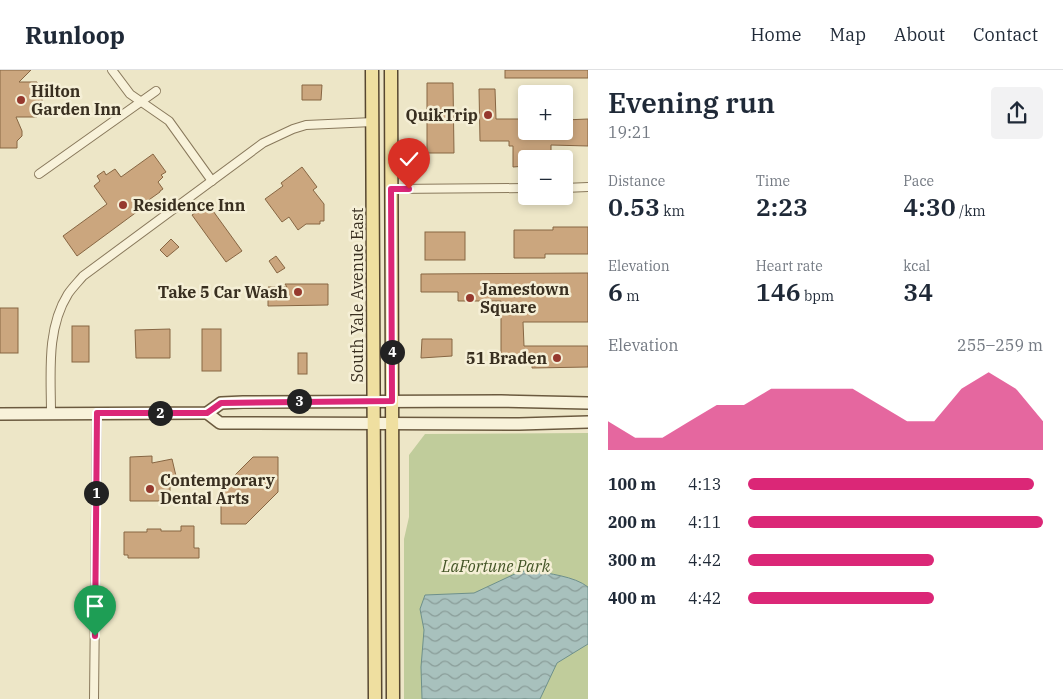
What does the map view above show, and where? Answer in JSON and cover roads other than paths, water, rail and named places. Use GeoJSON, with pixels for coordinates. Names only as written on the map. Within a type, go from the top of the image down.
{"type":"FeatureCollection","features":[{"type":"Feature","properties":{"kind":"main road","name":"South Yale Avenue East"},"geometry":{"type":"LineString","coordinates":[[372,70],[375,699]]}},
{"type":"Feature","properties":{"kind":"main road"},"geometry":{"type":"LineString","coordinates":[[390,70],[393,699]]}},
{"type":"Feature","properties":{"kind":"main road"},"geometry":{"type":"LineString","coordinates":[[373,188],[391,189]]}},
{"type":"Feature","properties":{"kind":"main road"},"geometry":{"type":"LineString","coordinates":[[0,414],[207,413],[221,403],[374,401],[588,403]]}},
{"type":"Feature","properties":{"kind":"main road"},"geometry":{"type":"LineString","coordinates":[[207,413],[220,423],[588,422]]}},
{"type":"Feature","properties":{"kind":"street"},"geometry":{"type":"LineString","coordinates":[[112,70],[130,94],[170,121],[212,181]]}},
{"type":"Feature","properties":{"kind":"street"},"geometry":{"type":"LineString","coordinates":[[39,174],[156,92]]}},
{"type":"Feature","properties":{"kind":"street"},"geometry":{"type":"LineString","coordinates":[[51,413],[52,338],[59,312],[68,293],[83,276],[263,143],[306,125],[372,122]]}},
{"type":"Feature","properties":{"kind":"street"},"geometry":{"type":"LineString","coordinates":[[573,188],[588,187]]}},
{"type":"Feature","properties":{"kind":"street"},"geometry":{"type":"LineString","coordinates":[[391,189],[518,188]]}},
{"type":"Feature","properties":{"kind":"street"},"geometry":{"type":"LineString","coordinates":[[94,699],[97,413]]}},
{"type":"Feature","properties":{"kind":"water"},"geometry":{"type":"Polygon","coordinates":[[[531,570],[576,580],[588,587],[588,644],[557,663],[540,699],[422,699],[421,667],[424,630],[420,609],[425,595],[474,593],[519,572],[531,570]]]}},
{"type":"Feature","properties":{"kind":"place","name":"Hilton Garden Inn"},"geometry":{"type":"Point","coordinates":[21,100]}},
{"type":"Feature","properties":{"kind":"place","name":"QuikTrip"},"geometry":{"type":"Point","coordinates":[488,115]}},
{"type":"Feature","properties":{"kind":"place","name":"Residence Inn"},"geometry":{"type":"Point","coordinates":[123,205]}},
{"type":"Feature","properties":{"kind":"place","name":"Take 5 Car Wash"},"geometry":{"type":"Point","coordinates":[298,292]}},
{"type":"Feature","properties":{"kind":"place","name":"Jamestown Square"},"geometry":{"type":"Point","coordinates":[470,298]}},
{"type":"Feature","properties":{"kind":"place","name":"51 Braden"},"geometry":{"type":"Point","coordinates":[557,358]}},
{"type":"Feature","properties":{"kind":"place","name":"Contemporary Dental Arts"},"geometry":{"type":"Point","coordinates":[150,489]}},
{"type":"Feature","properties":{"kind":"park label","name":"LaFortune Park"},"geometry":{"type":"Point","coordinates":[496,566]}}]}
